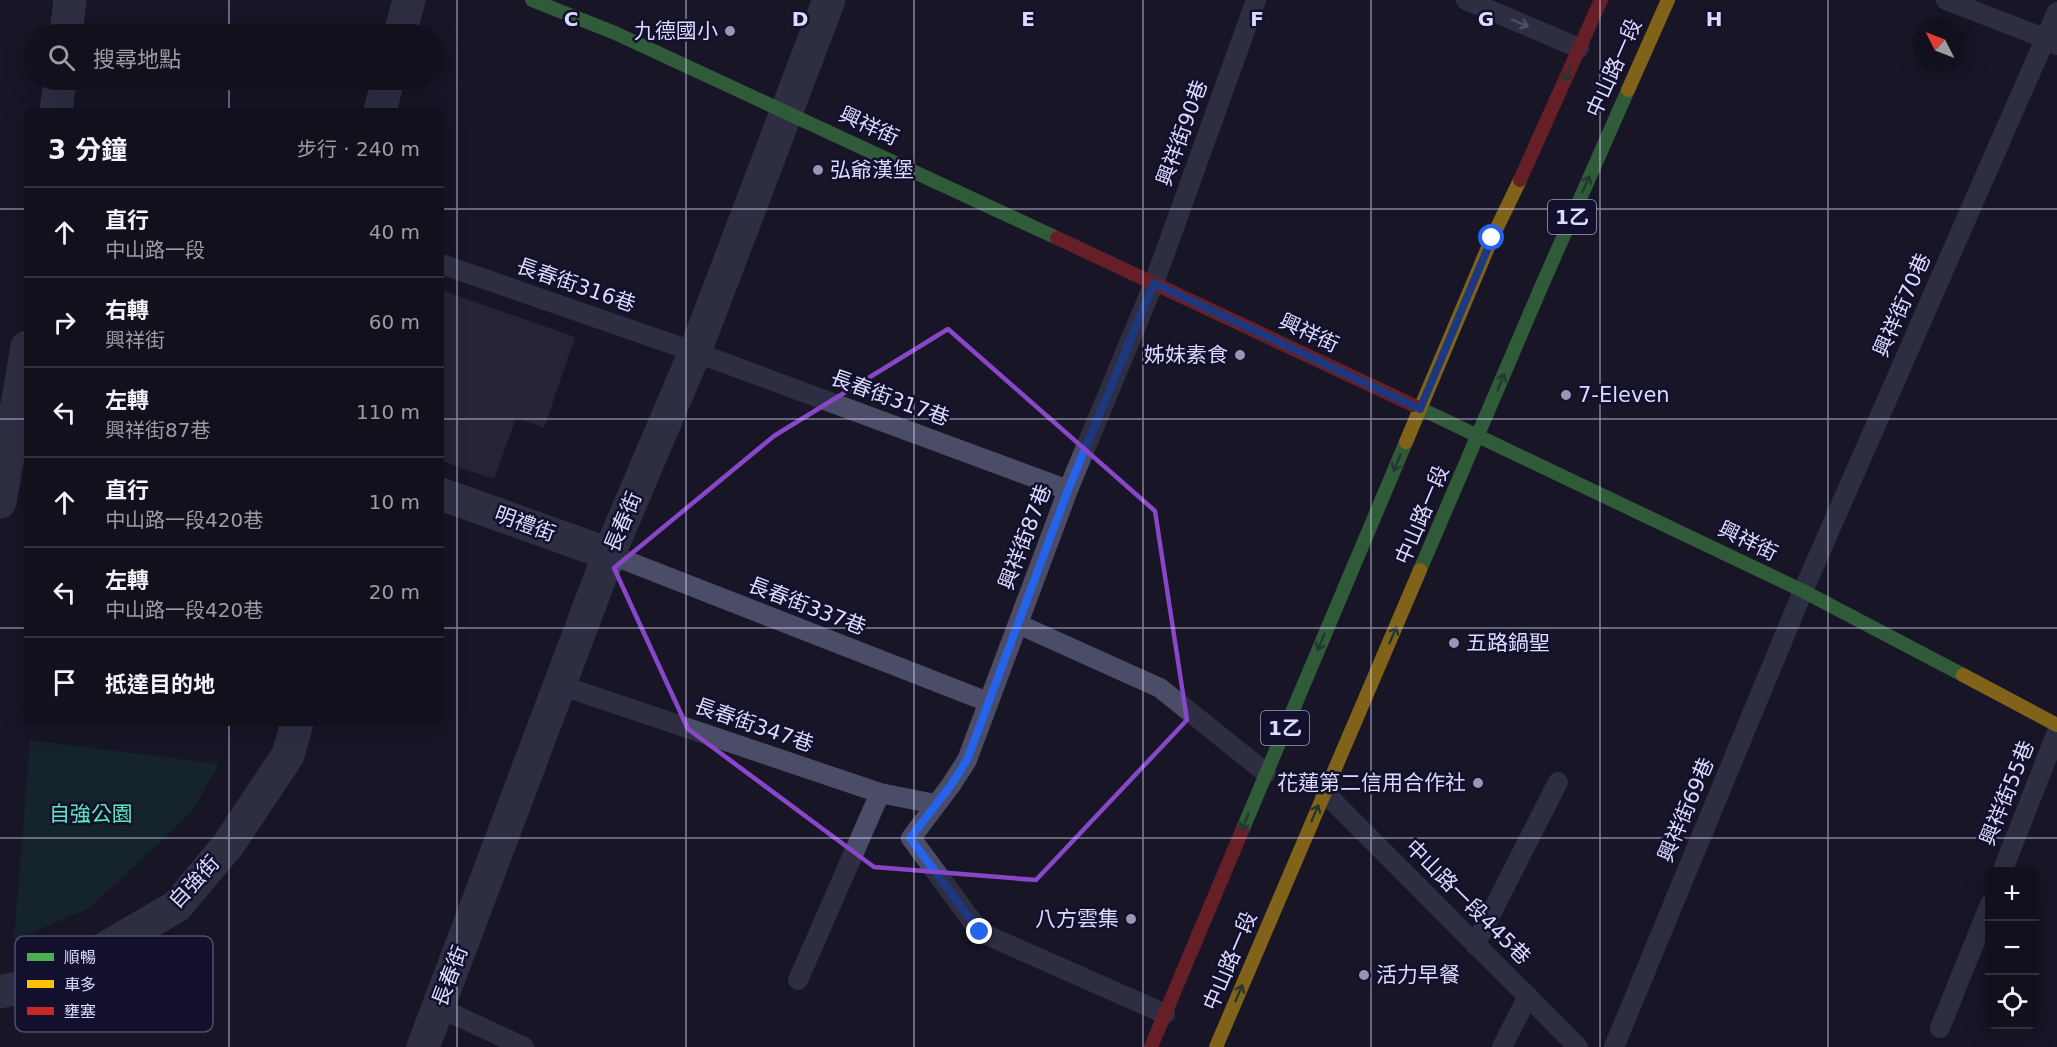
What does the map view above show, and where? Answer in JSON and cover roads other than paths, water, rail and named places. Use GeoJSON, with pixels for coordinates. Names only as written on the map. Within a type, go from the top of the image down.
{"type":"FeatureCollection","features":[{"type":"Feature","properties":{"kind":"main road","name":"興祥街"},"geometry":{"type":"LineString","coordinates":[[532,0],[615,33],[786,111],[1479,436],[1803,591],[2057,725]]}},
{"type":"Feature","properties":{"kind":"main road","name":"中山路一段"},"geometry":{"type":"LineString","coordinates":[[1151,1047],[1492,238],[1601,0]]}},
{"type":"Feature","properties":{"kind":"main road","name":"中山路一段"},"geometry":{"type":"LineString","coordinates":[[1216,1047],[1542,285],[1668,0]]}},
{"type":"Feature","properties":{"kind":"street"},"geometry":{"type":"LineString","coordinates":[[67,24],[70,0]]}},
{"type":"Feature","properties":{"kind":"street"},"geometry":{"type":"LineString","coordinates":[[403,24],[409,0]]}},
{"type":"Feature","properties":{"kind":"street","name":"長春街"},"geometry":{"type":"LineString","coordinates":[[423,1047],[609,554],[695,352],[829,0]]}},
{"type":"Feature","properties":{"kind":"street"},"geometry":{"type":"LineString","coordinates":[[56,108],[59,90]]}},
{"type":"Feature","properties":{"kind":"street"},"geometry":{"type":"LineString","coordinates":[[381,108],[385,90]]}},
{"type":"Feature","properties":{"kind":"street"},"geometry":{"type":"LineString","coordinates":[[0,502],[24,364]]}},
{"type":"Feature","properties":{"kind":"street","name":"明禮街"},"geometry":{"type":"LineString","coordinates":[[444,495],[609,554]]}},
{"type":"Feature","properties":{"kind":"street","name":"自強街"},"geometry":{"type":"LineString","coordinates":[[126,936],[177,906],[228,845],[288,755],[296,726]]}},
{"type":"Feature","properties":{"kind":"street","name":"自強街"},"geometry":{"type":"LineString","coordinates":[[0,992],[15,989]]}},
{"type":"Feature","properties":{"kind":"lane","name":"興祥街90巷"},"geometry":{"type":"LineString","coordinates":[[1154,283],[1256,0]]}},
{"type":"Feature","properties":{"kind":"lane"},"geometry":{"type":"LineString","coordinates":[[1466,0],[1580,48]]}},
{"type":"Feature","properties":{"kind":"lane"},"geometry":{"type":"LineString","coordinates":[[1946,0],[2051,41]]}},
{"type":"Feature","properties":{"kind":"lane","name":"興祥街70巷"},"geometry":{"type":"LineString","coordinates":[[1803,591],[2051,41],[2057,12]]}},
{"type":"Feature","properties":{"kind":"lane","name":"長春街316巷"},"geometry":{"type":"LineString","coordinates":[[444,265],[695,352]]}},
{"type":"Feature","properties":{"kind":"lane","name":"興祥街87巷"},"geometry":{"type":"LineString","coordinates":[[1154,283],[1068,490],[967,760],[951,785],[910,838],[980,932],[1165,1014]]}},
{"type":"Feature","properties":{"kind":"lane","name":"長春街317巷"},"geometry":{"type":"LineString","coordinates":[[695,352],[1068,490]]}},
{"type":"Feature","properties":{"kind":"lane","name":"長春街337巷"},"geometry":{"type":"LineString","coordinates":[[609,554],[988,702]]}},
{"type":"Feature","properties":{"kind":"lane","name":"興祥街69巷"},"geometry":{"type":"LineString","coordinates":[[1614,1047],[1803,591]]}},
{"type":"Feature","properties":{"kind":"lane"},"geometry":{"type":"LineString","coordinates":[[1018,624],[1160,688],[1266,773]]}},
{"type":"Feature","properties":{"kind":"lane","name":"長春街347巷"},"geometry":{"type":"LineString","coordinates":[[560,685],[879,793],[935,804]]}},
{"type":"Feature","properties":{"kind":"lane","name":"興祥街55巷"},"geometry":{"type":"LineString","coordinates":[[2004,867],[2057,732]]}},
{"type":"Feature","properties":{"kind":"lane"},"geometry":{"type":"LineString","coordinates":[[1475,945],[1558,782]]}},
{"type":"Feature","properties":{"kind":"lane","name":"中山路一段445巷"},"geometry":{"type":"LineString","coordinates":[[1324,792],[1578,1047]]}},
{"type":"Feature","properties":{"kind":"lane"},"geometry":{"type":"LineString","coordinates":[[798,980],[879,793]]}},
{"type":"Feature","properties":{"kind":"lane"},"geometry":{"type":"LineString","coordinates":[[1940,1028],[1985,914]]}},
{"type":"Feature","properties":{"kind":"lane"},"geometry":{"type":"LineString","coordinates":[[1502,1047],[1528,996]]}},
{"type":"Feature","properties":{"kind":"lane"},"geometry":{"type":"LineString","coordinates":[[438,1007],[524,1047]]}},
{"type":"Feature","properties":{"kind":"place","name":"九德國小"},"geometry":{"type":"Point","coordinates":[730,31]}},
{"type":"Feature","properties":{"kind":"place","name":"弘爺漢堡"},"geometry":{"type":"Point","coordinates":[818,170]}},
{"type":"Feature","properties":{"kind":"place","name":"姊妹素食"},"geometry":{"type":"Point","coordinates":[1240,355]}},
{"type":"Feature","properties":{"kind":"place","name":"7-Eleven"},"geometry":{"type":"Point","coordinates":[1566,395]}},
{"type":"Feature","properties":{"kind":"place","name":"五路鍋聖"},"geometry":{"type":"Point","coordinates":[1454,643]}},
{"type":"Feature","properties":{"kind":"place","name":"花蓮第二信用合作社"},"geometry":{"type":"Point","coordinates":[1478,783]}},
{"type":"Feature","properties":{"kind":"place","name":"八方雲集"},"geometry":{"type":"Point","coordinates":[1131,919]}},
{"type":"Feature","properties":{"kind":"place","name":"活力早餐"},"geometry":{"type":"Point","coordinates":[1364,975]}},
{"type":"Feature","properties":{"kind":"park label","name":"自強公園"},"geometry":{"type":"Point","coordinates":[91,814]}}]}
